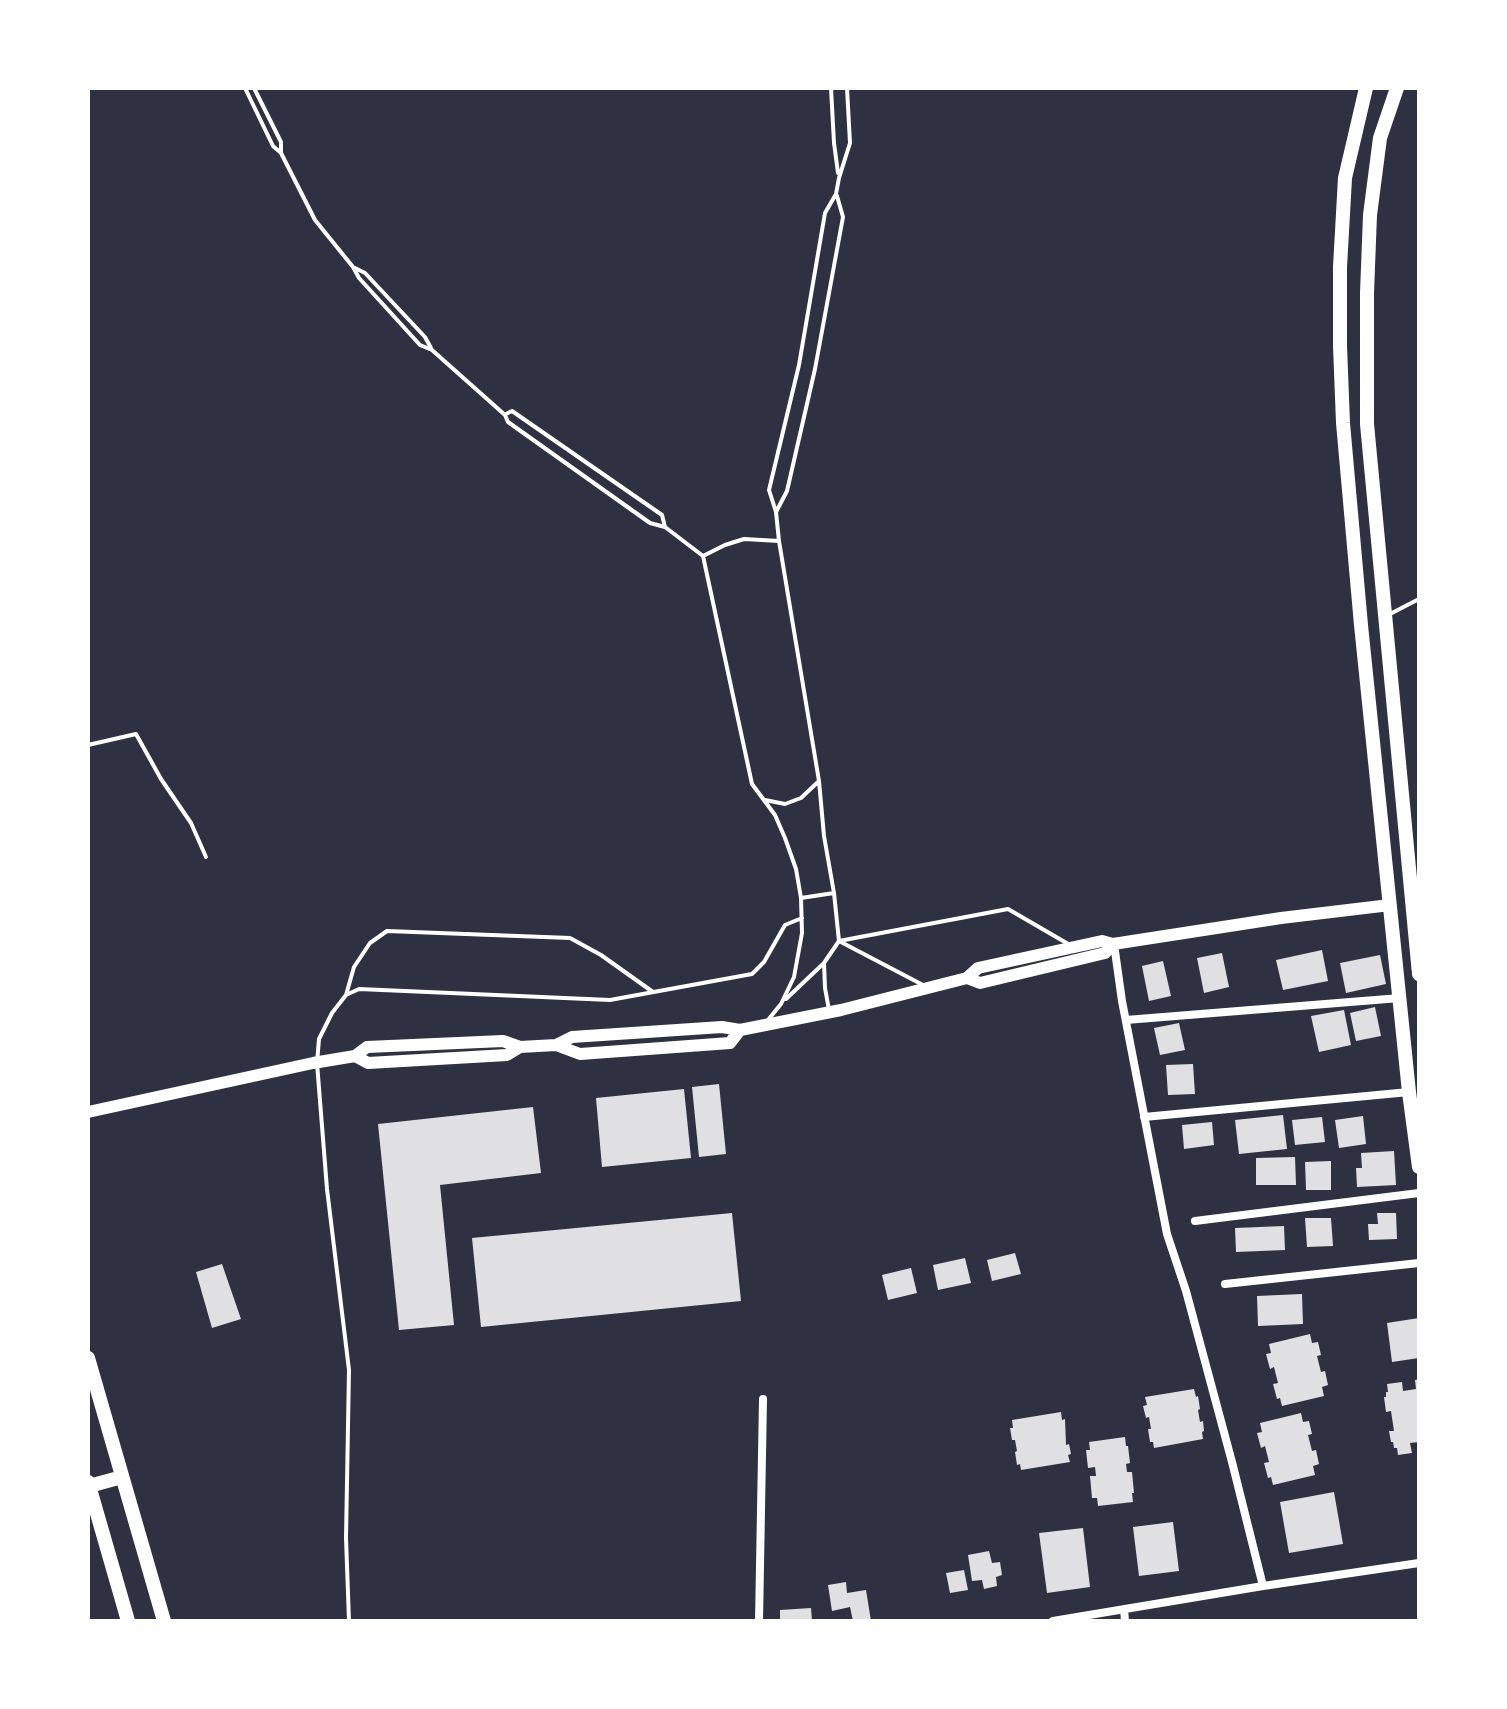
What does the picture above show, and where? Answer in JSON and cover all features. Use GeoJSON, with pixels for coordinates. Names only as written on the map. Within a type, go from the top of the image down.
{"type":"FeatureCollection","features":[{"type":"Feature","properties":{"kind":"main road"},"geometry":{"type":"LineString","coordinates":[[1366,88],[1345,178],[1340,267],[1343,423],[1419,1167]]}},
{"type":"Feature","properties":{"kind":"main road"},"geometry":{"type":"LineString","coordinates":[[1397,88],[1380,138],[1370,215],[1367,424],[1419,974]]}},
{"type":"Feature","properties":{"kind":"main road"},"geometry":{"type":"LineString","coordinates":[[1361,622],[1385,617]]}},
{"type":"Feature","properties":{"kind":"main road"},"geometry":{"type":"LineString","coordinates":[[88,1112],[355,1056],[367,1047],[503,1041],[520,1047],[556,1045],[572,1037],[722,1027],[740,1030],[928,988],[967,978],[978,968],[1102,941],[1113,944],[1281,918],[1413,902]]}},
{"type":"Feature","properties":{"kind":"main road"},"geometry":{"type":"LineString","coordinates":[[967,978],[980,983],[1105,953],[1113,944]]}},
{"type":"Feature","properties":{"kind":"main road"},"geometry":{"type":"LineString","coordinates":[[88,1358],[164,1621]]}},
{"type":"Feature","properties":{"kind":"main road"},"geometry":{"type":"LineString","coordinates":[[122,1477],[88,1485],[128,1621]]}},
{"type":"Feature","properties":{"kind":"street"},"geometry":{"type":"LineString","coordinates":[[1113,944],[1167,1234],[1186,1291],[1263,1586]]}},
{"type":"Feature","properties":{"kind":"street"},"geometry":{"type":"LineString","coordinates":[[1126,1020],[1400,998]]}},
{"type":"Feature","properties":{"kind":"street"},"geometry":{"type":"LineString","coordinates":[[1144,1117],[1409,1092]]}},
{"type":"Feature","properties":{"kind":"street"},"geometry":{"type":"LineString","coordinates":[[1195,1221],[1419,1193]]}},
{"type":"Feature","properties":{"kind":"street"},"geometry":{"type":"LineString","coordinates":[[1225,1284],[1419,1263]]}},
{"type":"Feature","properties":{"kind":"street"},"geometry":{"type":"LineString","coordinates":[[759,1621],[763,1399]]}},
{"type":"Feature","properties":{"kind":"street"},"geometry":{"type":"LineString","coordinates":[[1053,1621],[1419,1563]]}},
{"type":"Feature","properties":{"kind":"street"},"geometry":{"type":"LineString","coordinates":[[1124,1609],[1125,1621]]}},
{"type":"Feature","properties":{"kind":"lane"},"geometry":{"type":"LineString","coordinates":[[245,88],[273,146],[281,153],[315,220],[359,278],[420,345],[432,350],[505,415],[508,422],[650,523],[665,527],[703,556],[752,784],[775,815],[796,869],[802,933],[794,977],[781,1004]]}},
{"type":"Feature","properties":{"kind":"lane"},"geometry":{"type":"LineString","coordinates":[[254,88],[281,142],[281,153]]}},
{"type":"Feature","properties":{"kind":"lane"},"geometry":{"type":"LineString","coordinates":[[831,88],[839,178]]}},
{"type":"Feature","properties":{"kind":"lane"},"geometry":{"type":"LineString","coordinates":[[764,1025],[790,994],[824,963],[839,941],[819,781],[776,512],[769,490],[799,365],[825,213],[836,194],[850,143],[847,88]]}},
{"type":"Feature","properties":{"kind":"lane"},"geometry":{"type":"LineString","coordinates":[[776,512],[787,491],[820,339],[843,217],[836,194]]}},
{"type":"Feature","properties":{"kind":"lane"},"geometry":{"type":"LineString","coordinates":[[353,267],[365,273],[425,337],[432,350]]}},
{"type":"Feature","properties":{"kind":"lane"},"geometry":{"type":"LineString","coordinates":[[505,415],[512,411],[650,506],[662,515],[665,527]]}},
{"type":"Feature","properties":{"kind":"lane"},"geometry":{"type":"LineString","coordinates":[[703,556],[744,539],[779,541]]}},
{"type":"Feature","properties":{"kind":"lane"},"geometry":{"type":"LineString","coordinates":[[1385,617],[1419,599]]}},
{"type":"Feature","properties":{"kind":"lane"},"geometry":{"type":"LineString","coordinates":[[88,745],[136,734],[191,823],[206,857]]}},
{"type":"Feature","properties":{"kind":"lane"},"geometry":{"type":"LineString","coordinates":[[764,800],[785,804],[801,798],[819,781]]}},
{"type":"Feature","properties":{"kind":"lane"},"geometry":{"type":"LineString","coordinates":[[801,898],[834,893]]}},
{"type":"Feature","properties":{"kind":"lane"},"geometry":{"type":"LineString","coordinates":[[839,941],[1008,909],[1073,947]]}},
{"type":"Feature","properties":{"kind":"lane"},"geometry":{"type":"LineString","coordinates":[[346,995],[359,989],[610,1000],[752,974],[764,962],[785,925],[802,918]]}},
{"type":"Feature","properties":{"kind":"lane"},"geometry":{"type":"LineString","coordinates":[[349,1621],[346,1538],[349,1370],[327,1189],[317,1063],[319,1039],[332,1013],[346,995],[354,967],[370,943],[387,931],[570,938],[601,955],[653,992]]}},
{"type":"Feature","properties":{"kind":"lane"},"geometry":{"type":"LineString","coordinates":[[839,941],[928,988]]}},
{"type":"Feature","properties":{"kind":"lane"},"geometry":{"type":"LineString","coordinates":[[824,963],[829,1012]]}},
{"type":"Feature","properties":{"kind":"building"},"geometry":{"type":"Polygon","coordinates":[[[1322,950],[1328,981],[1283,990],[1276,960],[1322,950]]]}},
{"type":"Feature","properties":{"kind":"building"},"geometry":{"type":"Polygon","coordinates":[[[1222,953],[1229,987],[1204,993],[1197,958],[1222,953]]]}},
{"type":"Feature","properties":{"kind":"building"},"geometry":{"type":"Polygon","coordinates":[[[1380,955],[1386,984],[1346,993],[1340,963],[1380,955]]]}},
{"type":"Feature","properties":{"kind":"building"},"geometry":{"type":"Polygon","coordinates":[[[1163,961],[1171,996],[1149,1001],[1142,966],[1163,961]]]}},
{"type":"Feature","properties":{"kind":"building"},"geometry":{"type":"Polygon","coordinates":[[[1375,1007],[1381,1036],[1356,1041],[1350,1013],[1375,1007]]]}},
{"type":"Feature","properties":{"kind":"building"},"geometry":{"type":"Polygon","coordinates":[[[1344,1010],[1351,1045],[1319,1052],[1311,1016],[1344,1010]]]}},
{"type":"Feature","properties":{"kind":"building"},"geometry":{"type":"Polygon","coordinates":[[[1179,1023],[1185,1050],[1160,1055],[1154,1028],[1179,1023]]]}},
{"type":"Feature","properties":{"kind":"building"},"geometry":{"type":"Polygon","coordinates":[[[1193,1064],[1195,1094],[1168,1095],[1166,1065],[1193,1064]]]}},
{"type":"Feature","properties":{"kind":"building"},"geometry":{"type":"Polygon","coordinates":[[[719,1084],[726,1154],[699,1157],[692,1087],[719,1084]]]}},
{"type":"Feature","properties":{"kind":"building"},"geometry":{"type":"Polygon","coordinates":[[[684,1089],[691,1158],[602,1167],[596,1098],[684,1089]]]}},
{"type":"Feature","properties":{"kind":"building"},"geometry":{"type":"Polygon","coordinates":[[[533,1107],[541,1173],[440,1185],[454,1325],[399,1330],[378,1124],[533,1107]]]}},
{"type":"Feature","properties":{"kind":"building"},"geometry":{"type":"Polygon","coordinates":[[[1283,1115],[1287,1149],[1239,1154],[1235,1120],[1283,1115]]]}},
{"type":"Feature","properties":{"kind":"building"},"geometry":{"type":"Polygon","coordinates":[[[1363,1116],[1366,1144],[1339,1148],[1335,1120],[1363,1116]]]}},
{"type":"Feature","properties":{"kind":"building"},"geometry":{"type":"Polygon","coordinates":[[[1322,1117],[1325,1142],[1295,1145],[1292,1120],[1322,1117]]]}},
{"type":"Feature","properties":{"kind":"building"},"geometry":{"type":"Polygon","coordinates":[[[1212,1122],[1214,1145],[1184,1149],[1182,1125],[1212,1122]]]}},
{"type":"Feature","properties":{"kind":"building"},"geometry":{"type":"Polygon","coordinates":[[[1394,1151],[1396,1185],[1357,1187],[1356,1168],[1362,1168],[1361,1153],[1394,1151]]]}},
{"type":"Feature","properties":{"kind":"building"},"geometry":{"type":"Polygon","coordinates":[[[1295,1157],[1296,1185],[1256,1185],[1256,1158],[1295,1157]]]}},
{"type":"Feature","properties":{"kind":"building"},"geometry":{"type":"Polygon","coordinates":[[[1331,1161],[1331,1190],[1306,1190],[1305,1162],[1331,1161]]]}},
{"type":"Feature","properties":{"kind":"building"},"geometry":{"type":"Polygon","coordinates":[[[732,1213],[741,1301],[481,1327],[472,1238],[732,1213]]]}},
{"type":"Feature","properties":{"kind":"building"},"geometry":{"type":"Polygon","coordinates":[[[1377,1213],[1396,1213],[1397,1239],[1369,1240],[1368,1224],[1378,1224],[1377,1213]]]}},
{"type":"Feature","properties":{"kind":"building"},"geometry":{"type":"Polygon","coordinates":[[[1305,1218],[1331,1218],[1333,1246],[1307,1247],[1305,1218]]]}},
{"type":"Feature","properties":{"kind":"building"},"geometry":{"type":"Polygon","coordinates":[[[1284,1226],[1285,1250],[1236,1252],[1235,1228],[1284,1226]]]}},
{"type":"Feature","properties":{"kind":"building"},"geometry":{"type":"Polygon","coordinates":[[[1015,1253],[1021,1274],[992,1281],[987,1260],[1015,1253]]]}},
{"type":"Feature","properties":{"kind":"building"},"geometry":{"type":"Polygon","coordinates":[[[965,1258],[971,1283],[938,1290],[933,1265],[965,1258]]]}},
{"type":"Feature","properties":{"kind":"building"},"geometry":{"type":"Polygon","coordinates":[[[222,1264],[241,1319],[212,1328],[196,1272],[222,1264]]]}},
{"type":"Feature","properties":{"kind":"building"},"geometry":{"type":"Polygon","coordinates":[[[911,1268],[917,1293],[888,1300],[882,1275],[911,1268]]]}},
{"type":"Feature","properties":{"kind":"building"},"geometry":{"type":"Polygon","coordinates":[[[1302,1294],[1303,1324],[1258,1326],[1257,1296],[1302,1294]]]}},
{"type":"Feature","properties":{"kind":"building"},"geometry":{"type":"Polygon","coordinates":[[[1419,1318],[1419,1358],[1392,1362],[1387,1323],[1419,1318]]]}},
{"type":"Feature","properties":{"kind":"building"},"geometry":{"type":"Polygon","coordinates":[[[1310,1334],[1312,1343],[1318,1342],[1321,1355],[1317,1356],[1321,1372],[1325,1371],[1328,1385],[1322,1387],[1324,1396],[1282,1406],[1273,1384],[1278,1383],[1274,1367],[1270,1369],[1266,1354],[1271,1353],[1269,1344],[1310,1334]]]}},
{"type":"Feature","properties":{"kind":"building"},"geometry":{"type":"Polygon","coordinates":[[[1419,1379],[1419,1442],[1410,1443],[1412,1453],[1398,1455],[1389,1431],[1394,1431],[1391,1411],[1386,1412],[1384,1397],[1388,1392],[1387,1384],[1402,1382],[1403,1391],[1416,1389],[1415,1380],[1419,1379]]]}},
{"type":"Feature","properties":{"kind":"building"},"geometry":{"type":"Polygon","coordinates":[[[1194,1389],[1198,1396],[1200,1422],[1203,1421],[1203,1439],[1154,1448],[1153,1442],[1150,1442],[1149,1417],[1146,1418],[1143,1406],[1147,1405],[1145,1397],[1194,1389]]]}},
{"type":"Feature","properties":{"kind":"building"},"geometry":{"type":"Polygon","coordinates":[[[1061,1412],[1062,1420],[1065,1419],[1070,1462],[1021,1470],[1020,1464],[1017,1465],[1015,1440],[1012,1440],[1012,1420],[1061,1412]]]}},
{"type":"Feature","properties":{"kind":"building"},"geometry":{"type":"Polygon","coordinates":[[[1301,1413],[1303,1422],[1309,1421],[1312,1434],[1308,1435],[1312,1451],[1316,1450],[1319,1464],[1313,1466],[1315,1475],[1273,1485],[1264,1463],[1269,1462],[1265,1446],[1261,1448],[1257,1433],[1262,1432],[1260,1423],[1301,1413]]]}},
{"type":"Feature","properties":{"kind":"building"},"geometry":{"type":"Polygon","coordinates":[[[1125,1437],[1130,1463],[1126,1464],[1127,1472],[1132,1472],[1133,1502],[1098,1506],[1097,1498],[1092,1498],[1090,1476],[1096,1476],[1095,1467],[1088,1468],[1086,1450],[1090,1450],[1089,1442],[1125,1437]]]}},
{"type":"Feature","properties":{"kind":"building"},"geometry":{"type":"Polygon","coordinates":[[[1334,1492],[1343,1544],[1289,1553],[1280,1502],[1334,1492]]]}},
{"type":"Feature","properties":{"kind":"building"},"geometry":{"type":"Polygon","coordinates":[[[1173,1522],[1179,1571],[1139,1576],[1133,1527],[1173,1522]]]}},
{"type":"Feature","properties":{"kind":"building"},"geometry":{"type":"Polygon","coordinates":[[[1083,1528],[1090,1587],[1047,1593],[1039,1533],[1083,1528]]]}},
{"type":"Feature","properties":{"kind":"building"},"geometry":{"type":"Polygon","coordinates":[[[989,1551],[992,1563],[1000,1562],[1002,1575],[996,1577],[997,1586],[984,1589],[982,1580],[972,1581],[968,1555],[989,1551]]]}},
{"type":"Feature","properties":{"kind":"building"},"geometry":{"type":"Polygon","coordinates":[[[964,1570],[968,1590],[950,1593],[946,1573],[964,1570]]]}},
{"type":"Feature","properties":{"kind":"building"},"geometry":{"type":"Polygon","coordinates":[[[846,1582],[847,1593],[866,1590],[871,1621],[853,1621],[850,1607],[832,1611],[828,1585],[846,1582]]]}},
{"type":"Feature","properties":{"kind":"building"},"geometry":{"type":"Polygon","coordinates":[[[811,1608],[812,1621],[780,1621],[780,1610],[811,1608]]]}}]}
